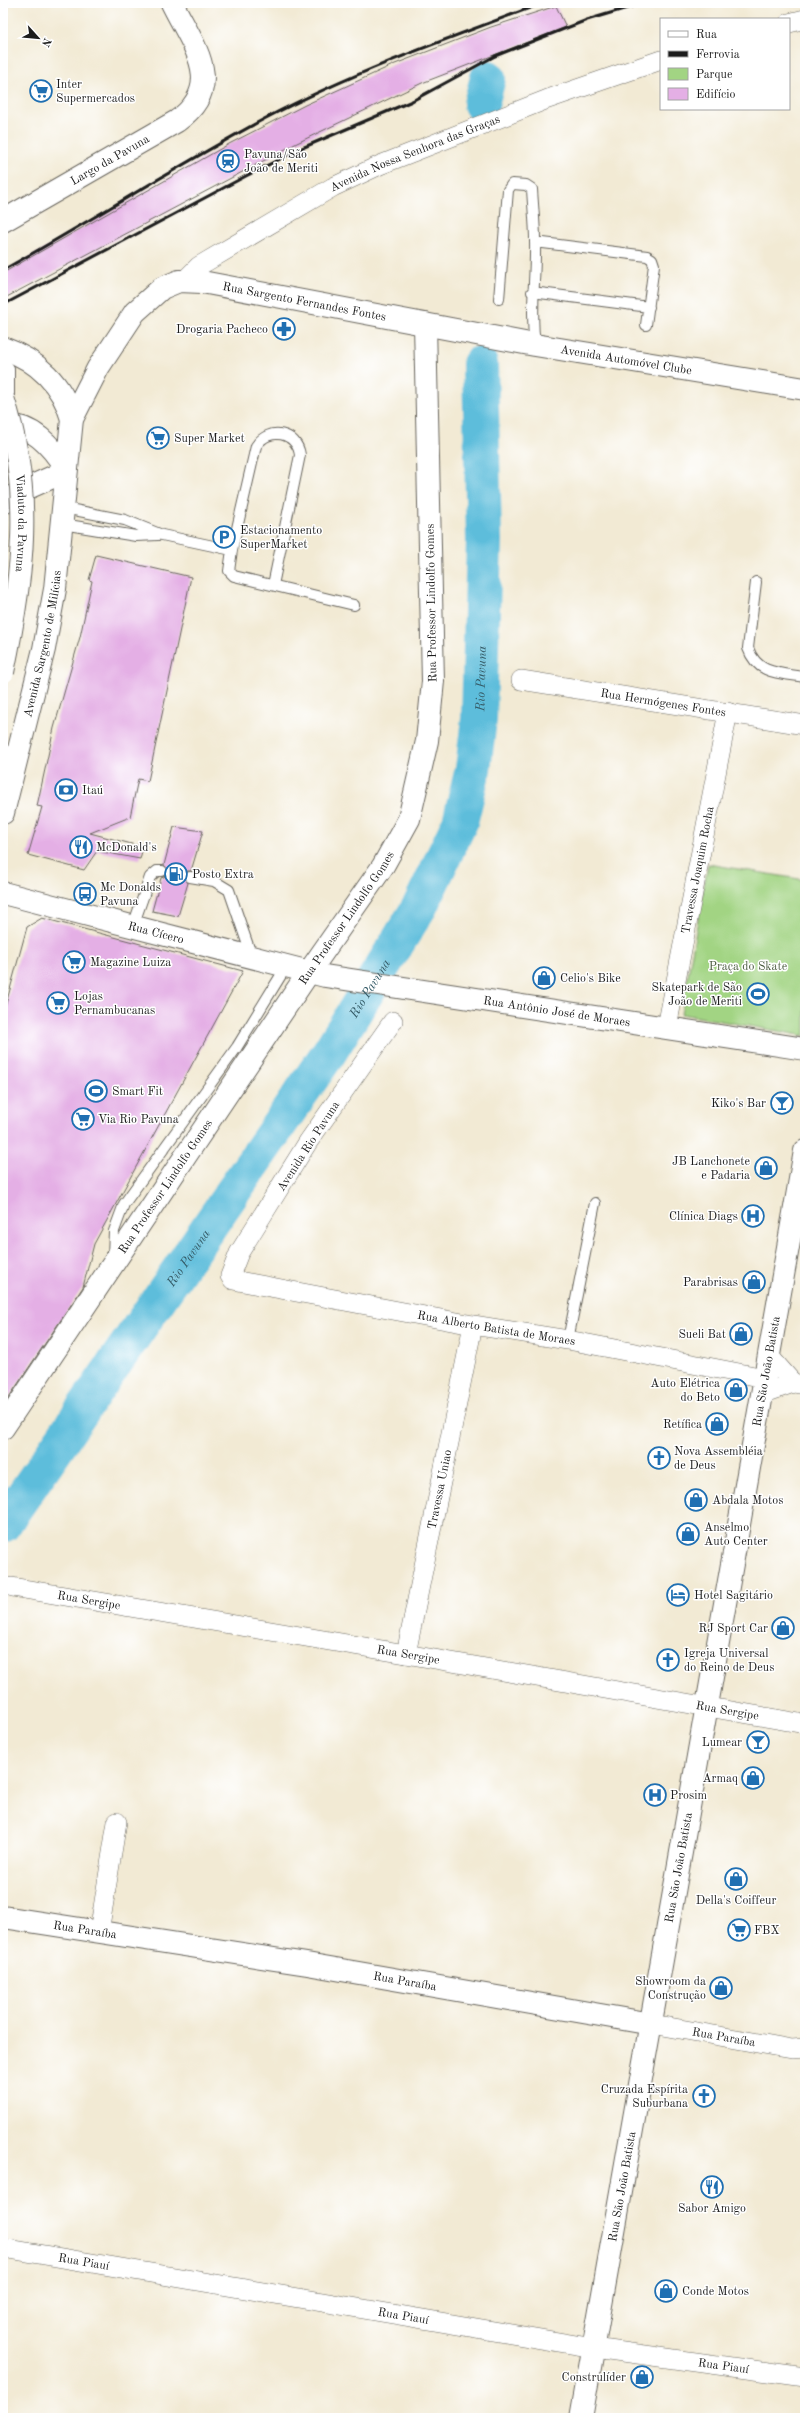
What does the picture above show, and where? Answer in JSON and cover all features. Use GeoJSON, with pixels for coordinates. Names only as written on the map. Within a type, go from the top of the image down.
{"type":"FeatureCollection","features":[{"type":"Feature","properties":{"kind":"main road","name":"Largo da Pavuna"},"geometry":{"type":"LineString","coordinates":[[3,221],[176,121],[189,112],[197,102],[203,85],[202,66],[172,3]]}},
{"type":"Feature","properties":{"kind":"main road","name":"Rua Sargento Fernandes Fontes"},"geometry":{"type":"LineString","coordinates":[[162,288],[186,280],[209,283],[447,328]]}},
{"type":"Feature","properties":{"kind":"main road","name":"Avenida Sargento de Milícias"},"geometry":{"type":"LineString","coordinates":[[3,813],[44,649],[55,589],[72,419],[98,368],[129,320],[162,288]]}},
{"type":"Feature","properties":{"kind":"main road","name":"Rua Professor Lindolfo Gomes"},"geometry":{"type":"LineString","coordinates":[[3,1428],[309,972],[397,845],[409,819],[416,796],[427,741],[432,681],[425,324]]}},
{"type":"Feature","properties":{"kind":"main road","name":"Avenida Automóvel Clube"},"geometry":{"type":"LineString","coordinates":[[447,328],[529,344],[805,389]]}},
{"type":"Feature","properties":{"kind":"main road","name":"Avenida Sargento de Milícias"},"geometry":{"type":"LineString","coordinates":[[3,348],[28,360],[43,371],[61,392],[72,419]]}},
{"type":"Feature","properties":{"kind":"main road"},"geometry":{"type":"LineString","coordinates":[[3,370],[3,406]]}},
{"type":"Feature","properties":{"kind":"main road","name":"Viaduto da Pavuna"},"geometry":{"type":"LineString","coordinates":[[3,398],[12,427],[21,477],[24,518],[17,602],[3,672]]}},
{"type":"Feature","properties":{"kind":"main road"},"geometry":{"type":"LineString","coordinates":[[3,426],[15,426],[30,431],[48,446],[66,470],[20,491],[3,503]]}},
{"type":"Feature","properties":{"kind":"main road","name":"Rua Cícero"},"geometry":{"type":"LineString","coordinates":[[3,893],[309,972]]}},
{"type":"Feature","properties":{"kind":"main road","name":"Rua Antônio José de Moraes"},"geometry":{"type":"LineString","coordinates":[[309,972],[331,977],[805,1049]]}},
{"type":"Feature","properties":{"kind":"main road","name":"Rua São João Batista"},"geometry":{"type":"LineString","coordinates":[[581,2418],[708,1708],[805,1151]]}},
{"type":"Feature","properties":{"kind":"main road","name":"Rua Paraíba"},"geometry":{"type":"LineString","coordinates":[[3,1918],[307,1964],[652,2024]]}},
{"type":"Feature","properties":{"kind":"street"},"geometry":{"type":"LineString","coordinates":[[790,24],[805,19]]}},
{"type":"Feature","properties":{"kind":"street","name":"Avenida Nossa Senhora das Graças"},"geometry":{"type":"LineString","coordinates":[[186,280],[199,266],[346,181],[548,99],[660,60]]}},
{"type":"Feature","properties":{"kind":"street","name":"Rua Hermógenes Fontes"},"geometry":{"type":"LineString","coordinates":[[521,680],[805,725]]}},
{"type":"Feature","properties":{"kind":"street","name":"Travessa Joaquim Rocha"},"geometry":{"type":"LineString","coordinates":[[667,1027],[728,712]]}},
{"type":"Feature","properties":{"kind":"street","name":"Avenida Rio Pavuna"},"geometry":{"type":"LineString","coordinates":[[230,1276],[239,1253],[308,1142],[393,1021]]}},
{"type":"Feature","properties":{"kind":"street","name":"Rua Alberto Batista de Moraes"},"geometry":{"type":"LineString","coordinates":[[230,1276],[239,1283],[473,1325],[568,1340],[764,1386]]}},
{"type":"Feature","properties":{"kind":"street","name":"Travessa Uniao"},"geometry":{"type":"LineString","coordinates":[[406,1654],[473,1325]]}},
{"type":"Feature","properties":{"kind":"street"},"geometry":{"type":"LineString","coordinates":[[769,1356],[799,1384]]}},
{"type":"Feature","properties":{"kind":"street"},"geometry":{"type":"LineString","coordinates":[[764,1386],[799,1384]]}},
{"type":"Feature","properties":{"kind":"street","name":"Rua Sergipe"},"geometry":{"type":"LineString","coordinates":[[12,1587],[805,1724]]}},
{"type":"Feature","properties":{"kind":"street"},"geometry":{"type":"LineString","coordinates":[[99,1932],[117,1822]]}},
{"type":"Feature","properties":{"kind":"street","name":"Rua Paraíba"},"geometry":{"type":"LineString","coordinates":[[652,2024],[792,2049],[805,2048]]}},
{"type":"Feature","properties":{"kind":"street","name":"Rua Piauí"},"geometry":{"type":"LineString","coordinates":[[3,2248],[594,2348],[805,2377]]}},
{"type":"Feature","properties":{"kind":"lane"},"geometry":{"type":"LineString","coordinates":[[498,299],[508,190],[512,184],[526,185],[532,189],[535,242],[529,344]]}},
{"type":"Feature","properties":{"kind":"lane"},"geometry":{"type":"LineString","coordinates":[[535,242],[647,256],[652,259],[654,265],[646,325]]}},
{"type":"Feature","properties":{"kind":"lane"},"geometry":{"type":"LineString","coordinates":[[532,292],[649,307]]}},
{"type":"Feature","properties":{"kind":"lane"},"geometry":{"type":"LineString","coordinates":[[273,585],[300,455],[299,446],[291,438],[271,433],[262,437],[256,446],[228,566],[229,571],[234,576],[354,605]]}},
{"type":"Feature","properties":{"kind":"lane"},"geometry":{"type":"LineString","coordinates":[[63,516],[136,536],[162,535]]}},
{"type":"Feature","properties":{"kind":"lane"},"geometry":{"type":"LineString","coordinates":[[63,516],[125,520],[162,535],[232,550]]}},
{"type":"Feature","properties":{"kind":"lane"},"geometry":{"type":"LineString","coordinates":[[756,582],[748,648],[751,659],[758,666],[769,671],[805,677]]}},
{"type":"Feature","properties":{"kind":"lane"},"geometry":{"type":"LineString","coordinates":[[133,926],[150,877],[157,870],[162,871]]}},
{"type":"Feature","properties":{"kind":"lane"},"geometry":{"type":"LineString","coordinates":[[190,877],[214,881],[229,890],[252,957]]}},
{"type":"Feature","properties":{"kind":"lane"},"geometry":{"type":"LineString","coordinates":[[113,1264],[114,1231],[124,1204],[237,1046],[286,967]]}},
{"type":"Feature","properties":{"kind":"lane"},"geometry":{"type":"LineString","coordinates":[[568,1340],[595,1203]]}},
{"type":"Feature","properties":{"kind":"green space","name":"Praça do Skate"},"geometry":{"type":"Polygon","coordinates":[[[708,864],[805,880],[805,1036],[681,1014],[708,864]]]}},
{"type":"Feature","properties":{"kind":"building"},"geometry":{"type":"Polygon","coordinates":[[[556,6],[566,27],[422,83],[297,143],[3,299],[3,273],[229,144],[305,105],[395,64],[491,27],[556,6]]]}},
{"type":"Feature","properties":{"kind":"building"},"geometry":{"type":"Polygon","coordinates":[[[96,555],[191,577],[148,781],[138,779],[130,817],[90,833],[143,847],[140,859],[97,851],[84,870],[28,855],[42,807],[37,806],[54,728],[80,637],[92,581],[89,580],[96,555]]]}},
{"type":"Feature","properties":{"kind":"building","name":"Posto Extra"},"geometry":{"type":"Polygon","coordinates":[[[174,827],[203,831],[191,871],[187,871],[184,876],[188,883],[178,916],[152,911],[161,878],[166,876],[168,871],[164,865],[174,827]]]}},
{"type":"Feature","properties":{"kind":"building","name":"Via Rio Pavuna"},"geometry":{"type":"Polygon","coordinates":[[[42,918],[243,971],[94,1244],[83,1287],[3,1406],[3,1015],[27,927],[42,918]]]}},
{"type":"Feature","properties":{"kind":"waterway","name":"Rio Pavuna"},"geometry":{"type":"LineString","coordinates":[[481,104],[488,78]]}},
{"type":"Feature","properties":{"kind":"waterway","name":"Rio Pavuna"},"geometry":{"type":"LineString","coordinates":[[3,1525],[330,1051],[420,906],[460,822],[473,769],[479,719],[484,540],[480,364]]}},
{"type":"Feature","properties":{"kind":"railway"},"geometry":{"type":"LineString","coordinates":[[3,270],[232,136],[299,101],[402,56],[543,3]]}},
{"type":"Feature","properties":{"kind":"railway"},"geometry":{"type":"LineString","coordinates":[[3,305],[246,176],[302,148],[412,101],[495,56],[587,20],[644,3]]}},
{"type":"Feature","properties":{"kind":"place","name":"Inter Supermercados"},"geometry":{"type":"Point","coordinates":[41,91]}},
{"type":"Feature","properties":{"kind":"place","name":"Pavuna/São João de Meriti"},"geometry":{"type":"Point","coordinates":[228,161]}},
{"type":"Feature","properties":{"kind":"place","name":"Drogaria Pacheco"},"geometry":{"type":"Point","coordinates":[284,329]}},
{"type":"Feature","properties":{"kind":"place","name":"Super Market"},"geometry":{"type":"Point","coordinates":[158,438]}},
{"type":"Feature","properties":{"kind":"place","name":"Estacionamento SuperMarket"},"geometry":{"type":"Point","coordinates":[224,537]}},
{"type":"Feature","properties":{"kind":"place","name":"Itaú"},"geometry":{"type":"Point","coordinates":[66,790]}},
{"type":"Feature","properties":{"kind":"place","name":"McDonald's"},"geometry":{"type":"Point","coordinates":[81,847]}},
{"type":"Feature","properties":{"kind":"place","name":"Posto Extra"},"geometry":{"type":"Point","coordinates":[176,874]}},
{"type":"Feature","properties":{"kind":"place","name":"Mc Donalds Pavuna"},"geometry":{"type":"Point","coordinates":[85,894]}},
{"type":"Feature","properties":{"kind":"place","name":"Magazine Luiza"},"geometry":{"type":"Point","coordinates":[74,962]}},
{"type":"Feature","properties":{"kind":"place","name":"Celio's Bike"},"geometry":{"type":"Point","coordinates":[544,978]}},
{"type":"Feature","properties":{"kind":"place","name":"Skatepark de São João de Meriti"},"geometry":{"type":"Point","coordinates":[758,994]}},
{"type":"Feature","properties":{"kind":"place","name":"Lojas Pernambucanas"},"geometry":{"type":"Point","coordinates":[58,1003]}},
{"type":"Feature","properties":{"kind":"place","name":"Smart Fit"},"geometry":{"type":"Point","coordinates":[96,1091]}},
{"type":"Feature","properties":{"kind":"place","name":"Kiko's Bar"},"geometry":{"type":"Point","coordinates":[782,1103]}},
{"type":"Feature","properties":{"kind":"place","name":"Via Rio Pavuna"},"geometry":{"type":"Point","coordinates":[83,1119]}},
{"type":"Feature","properties":{"kind":"place","name":"JB Lanchonete e Padaria"},"geometry":{"type":"Point","coordinates":[766,1168]}},
{"type":"Feature","properties":{"kind":"place","name":"Clínica Diags"},"geometry":{"type":"Point","coordinates":[753,1216]}},
{"type":"Feature","properties":{"kind":"place","name":"Parabrisas"},"geometry":{"type":"Point","coordinates":[754,1282]}},
{"type":"Feature","properties":{"kind":"place","name":"Sueli Bat"},"geometry":{"type":"Point","coordinates":[741,1334]}},
{"type":"Feature","properties":{"kind":"place","name":"Auto Elétrica do Beto"},"geometry":{"type":"Point","coordinates":[736,1390]}},
{"type":"Feature","properties":{"kind":"place","name":"Retífica"},"geometry":{"type":"Point","coordinates":[717,1424]}},
{"type":"Feature","properties":{"kind":"place","name":"Nova Assembléia de Deus"},"geometry":{"type":"Point","coordinates":[659,1458]}},
{"type":"Feature","properties":{"kind":"place","name":"Abdala Motos"},"geometry":{"type":"Point","coordinates":[696,1500]}},
{"type":"Feature","properties":{"kind":"place","name":"Anselmo Auto Center"},"geometry":{"type":"Point","coordinates":[688,1534]}},
{"type":"Feature","properties":{"kind":"place","name":"Hotel Sagitário"},"geometry":{"type":"Point","coordinates":[678,1595]}},
{"type":"Feature","properties":{"kind":"place","name":"RJ Sport Car"},"geometry":{"type":"Point","coordinates":[783,1628]}},
{"type":"Feature","properties":{"kind":"place","name":"Igreja Universal do Reino de Deus"},"geometry":{"type":"Point","coordinates":[668,1660]}},
{"type":"Feature","properties":{"kind":"place","name":"Lumear"},"geometry":{"type":"Point","coordinates":[758,1742]}},
{"type":"Feature","properties":{"kind":"place","name":"Armaq"},"geometry":{"type":"Point","coordinates":[753,1778]}},
{"type":"Feature","properties":{"kind":"place","name":"Prosim"},"geometry":{"type":"Point","coordinates":[655,1795]}},
{"type":"Feature","properties":{"kind":"place","name":"Della's Coiffeur"},"geometry":{"type":"Point","coordinates":[736,1879]}},
{"type":"Feature","properties":{"kind":"place","name":"FBX"},"geometry":{"type":"Point","coordinates":[739,1930]}},
{"type":"Feature","properties":{"kind":"place","name":"Showroom da Construção"},"geometry":{"type":"Point","coordinates":[721,1988]}},
{"type":"Feature","properties":{"kind":"place","name":"Cruzada Espírita Suburbana"},"geometry":{"type":"Point","coordinates":[704,2096]}},
{"type":"Feature","properties":{"kind":"place","name":"Sabor Amigo"},"geometry":{"type":"Point","coordinates":[712,2187]}},
{"type":"Feature","properties":{"kind":"place","name":"Conde Motos"},"geometry":{"type":"Point","coordinates":[666,2291]}},
{"type":"Feature","properties":{"kind":"place","name":"Construlíder"},"geometry":{"type":"Point","coordinates":[642,2377]}}]}
